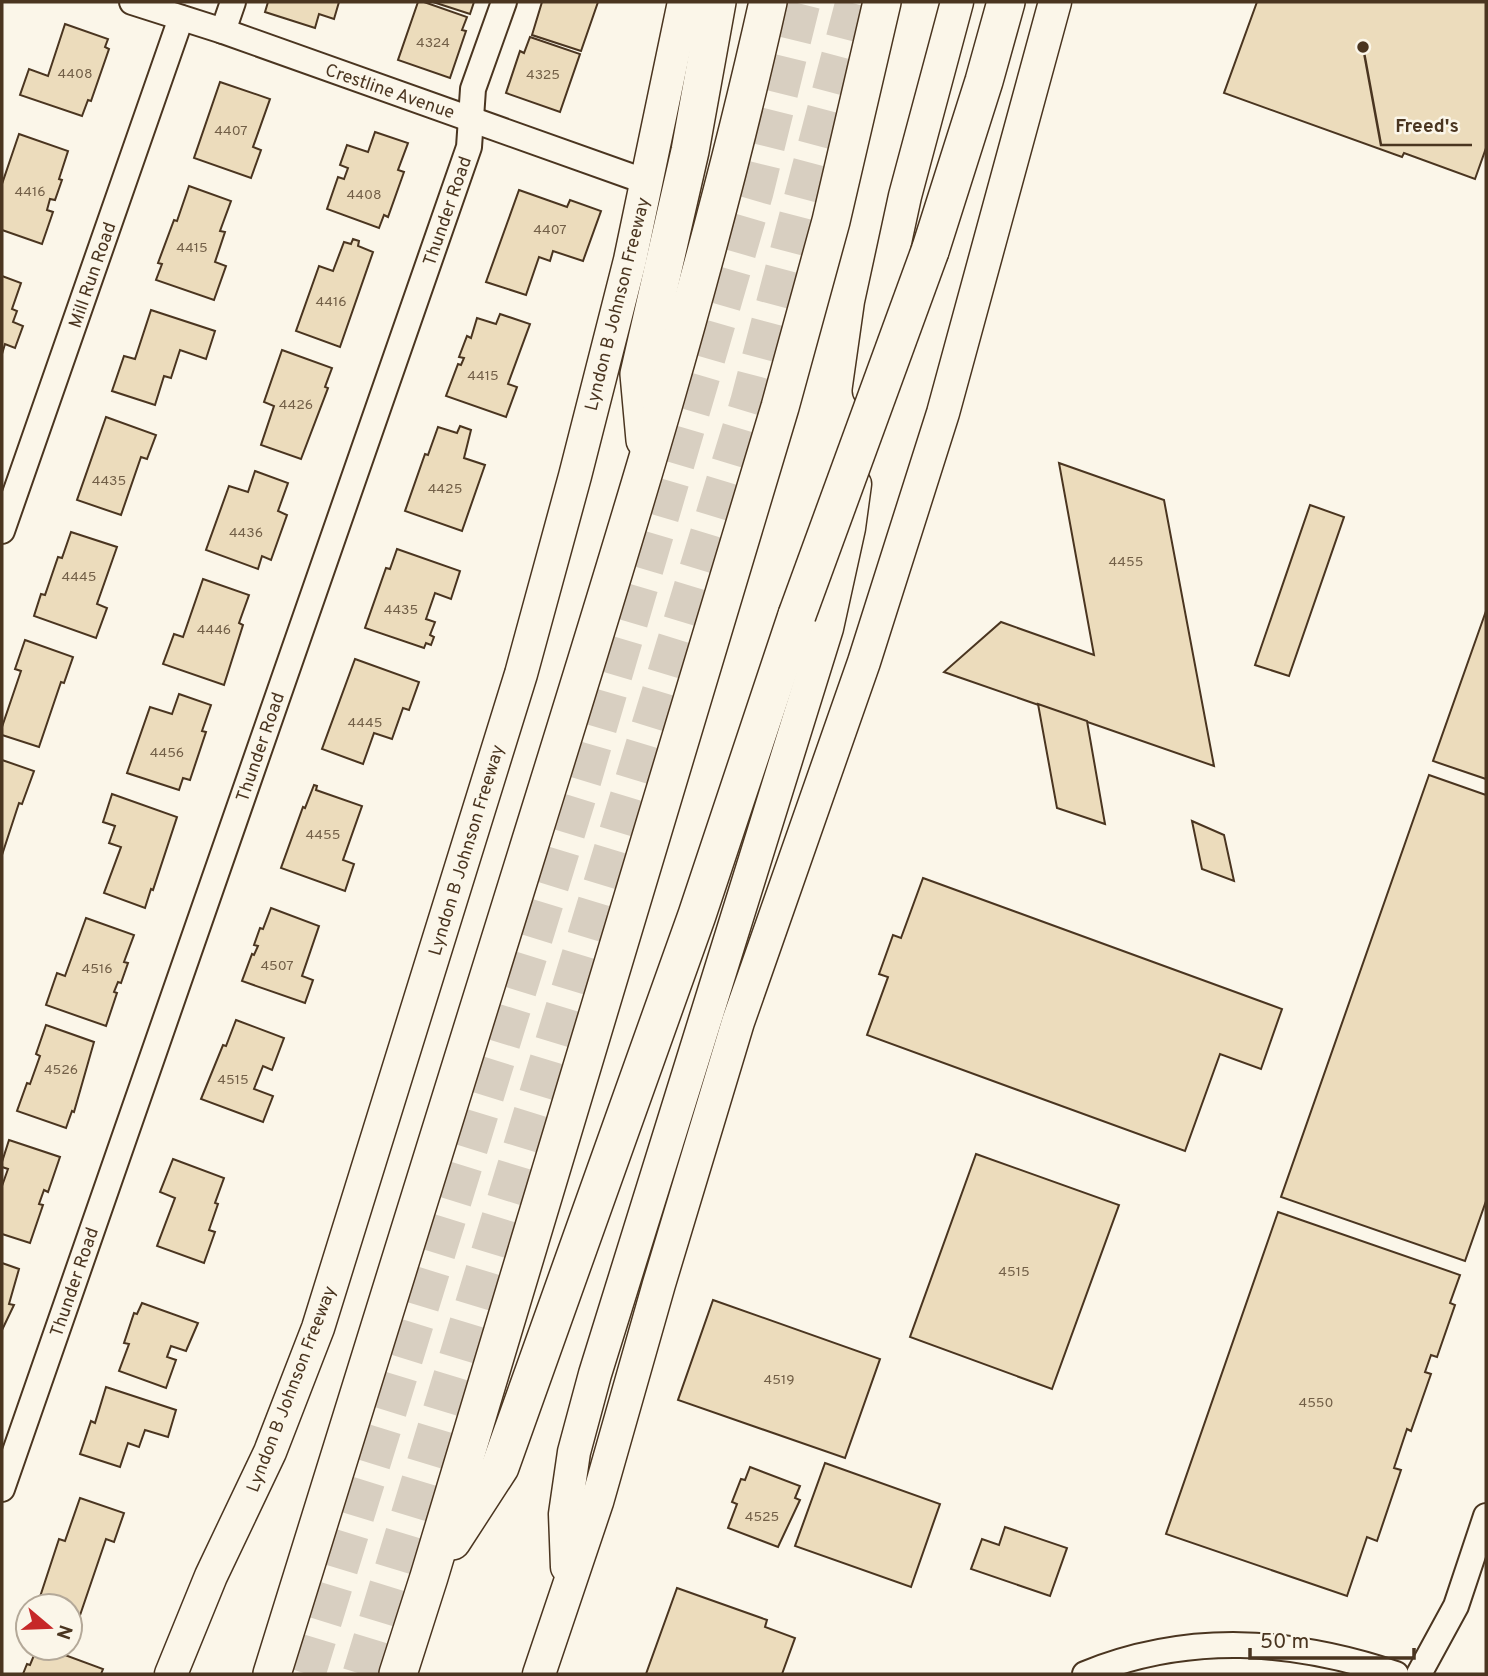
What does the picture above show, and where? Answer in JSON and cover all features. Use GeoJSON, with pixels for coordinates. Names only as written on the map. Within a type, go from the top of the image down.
{"type":"FeatureCollection","features":[{"type":"Feature","properties":{"kind":"highway"},"geometry":{"type":"LineString","coordinates":[[646,461],[639,374],[690,151],[717,2]]}},
{"type":"Feature","properties":{"kind":"highway"},"geometry":{"type":"LineString","coordinates":[[272,1674],[601,616],[704,264],[741,122],[768,2]]}},
{"type":"Feature","properties":{"kind":"highway"},"geometry":{"type":"LineString","coordinates":[[398,1674],[780,407],[831,221],[882,2]]}},
{"type":"Feature","properties":{"kind":"highway"},"geometry":{"type":"LineString","coordinates":[[429,1577],[500,1467],[697,915],[797,615],[930,251],[1006,2]]}},
{"type":"Feature","properties":{"kind":"highway"},"geometry":{"type":"LineString","coordinates":[[248,1674],[299,1590]]}},
{"type":"Feature","properties":{"kind":"main road","name":"Lyndon B Johnson Freeway"},"geometry":{"type":"LineString","coordinates":[[171,1674],[211,1576],[270,1452],[318,1328],[356,1213],[420,996],[521,674],[575,476],[630,260],[684,2]]}},
{"type":"Feature","properties":{"kind":"main road"},"geometry":{"type":"LineString","coordinates":[[567,1586],[565,1514],[574,1452],[595,1374],[827,628],[849,528],[881,307],[905,196],[957,2]]}},
{"type":"Feature","properties":{"kind":"main road"},"geometry":{"type":"LineString","coordinates":[[539,1674],[597,1502],[738,1022],[863,662],[943,413],[1055,2]]}},
{"type":"Feature","properties":{"kind":"street","name":"Crestline Avenue"},"geometry":{"type":"LineString","coordinates":[[132,2],[223,31],[647,182]]}},
{"type":"Feature","properties":{"kind":"street"},"geometry":{"type":"LineString","coordinates":[[223,31],[233,2]]}},
{"type":"Feature","properties":{"kind":"street","name":"Thunder Road"},"geometry":{"type":"LineString","coordinates":[[2,1489],[469,147],[473,89],[504,2]]}},
{"type":"Feature","properties":{"kind":"street","name":"Mill Run Road"},"geometry":{"type":"LineString","coordinates":[[2,531],[181,18]]}},
{"type":"Feature","properties":{"kind":"street"},"geometry":{"type":"LineString","coordinates":[[1419,1674],[1456,1605],[1486,1516]]}},
{"type":"Feature","properties":{"kind":"street"},"geometry":{"type":"LineString","coordinates":[[1085,1674],[1118,1661],[1159,1651],[1210,1645],[1270,1645],[1316,1653],[1396,1674]]}},
{"type":"Feature","properties":{"kind":"building"},"geometry":{"type":"Polygon","coordinates":[[[268,2],[339,2],[334,19],[319,14],[315,28],[265,12],[268,2]]]}},
{"type":"Feature","properties":{"kind":"building"},"geometry":{"type":"Polygon","coordinates":[[[418,2],[467,17],[462,30],[466,31],[450,78],[398,60],[418,2]]]}},
{"type":"Feature","properties":{"kind":"building"},"geometry":{"type":"Polygon","coordinates":[[[433,2],[474,2],[470,14],[433,2]]]}},
{"type":"Feature","properties":{"kind":"building"},"geometry":{"type":"Polygon","coordinates":[[[542,2],[598,2],[581,51],[532,35],[542,2]]]}},
{"type":"Feature","properties":{"kind":"building"},"geometry":{"type":"Polygon","coordinates":[[[1257,2],[1486,2],[1486,148],[1475,179],[1404,153],[1402,157],[1224,93],[1257,2]]]}},
{"type":"Feature","properties":{"kind":"building"},"geometry":{"type":"Polygon","coordinates":[[[65,24],[108,39],[105,47],[109,49],[91,101],[88,100],[82,116],[20,95],[29,69],[48,76],[65,24]]]}},
{"type":"Feature","properties":{"kind":"building"},"geometry":{"type":"Polygon","coordinates":[[[530,37],[580,54],[560,112],[506,93],[520,51],[524,53],[530,37]]]}},
{"type":"Feature","properties":{"kind":"building"},"geometry":{"type":"Polygon","coordinates":[[[220,82],[270,99],[253,147],[261,150],[251,178],[194,158],[220,82]]]}},
{"type":"Feature","properties":{"kind":"building"},"geometry":{"type":"Polygon","coordinates":[[[375,132],[408,143],[398,170],[404,172],[388,217],[384,215],[379,228],[327,209],[338,177],[344,179],[348,168],[340,165],[347,145],[368,152],[375,132]]]}},
{"type":"Feature","properties":{"kind":"building"},"geometry":{"type":"Polygon","coordinates":[[[19,134],[68,151],[55,200],[50,199],[47,210],[53,212],[42,244],[2,230],[2,184],[19,134]]]}},
{"type":"Feature","properties":{"kind":"building"},"geometry":{"type":"Polygon","coordinates":[[[189,186],[231,201],[220,231],[225,232],[215,262],[226,266],[214,300],[156,280],[162,264],[158,263],[189,186]]]}},
{"type":"Feature","properties":{"kind":"building"},"geometry":{"type":"Polygon","coordinates":[[[519,190],[567,207],[570,200],[601,211],[583,261],[553,251],[550,261],[539,257],[526,295],[486,282],[519,190]]]}},
{"type":"Feature","properties":{"kind":"building"},"geometry":{"type":"Polygon","coordinates":[[[353,239],[359,241],[358,246],[373,252],[340,347],[296,331],[319,266],[333,271],[344,242],[351,244],[353,239]]]}},
{"type":"Feature","properties":{"kind":"building"},"geometry":{"type":"Polygon","coordinates":[[[2,276],[21,283],[12,309],[17,311],[13,322],[23,326],[15,348],[5,344],[2,354],[2,276]]]}},
{"type":"Feature","properties":{"kind":"building"},"geometry":{"type":"Polygon","coordinates":[[[151,310],[215,331],[206,359],[180,350],[171,378],[164,376],[155,405],[112,391],[124,356],[135,359],[151,310]]]}},
{"type":"Feature","properties":{"kind":"building"},"geometry":{"type":"Polygon","coordinates":[[[500,314],[530,324],[508,384],[517,387],[506,417],[446,396],[458,364],[461,365],[464,358],[459,357],[467,336],[471,338],[477,318],[496,324],[500,314]]]}},
{"type":"Feature","properties":{"kind":"building"},"geometry":{"type":"Polygon","coordinates":[[[282,350],[332,368],[325,387],[328,388],[301,459],[261,445],[274,406],[264,402],[282,350]]]}},
{"type":"Feature","properties":{"kind":"building"},"geometry":{"type":"Polygon","coordinates":[[[106,417],[156,435],[147,459],[141,457],[121,515],[77,500],[106,417]]]}},
{"type":"Feature","properties":{"kind":"building"},"geometry":{"type":"Polygon","coordinates":[[[460,426],[471,430],[464,458],[485,465],[462,531],[405,511],[425,454],[428,455],[438,427],[457,433],[460,426]]]}},
{"type":"Feature","properties":{"kind":"building"},"geometry":{"type":"Polygon","coordinates":[[[1059,463],[1164,500],[1214,766],[944,672],[1001,622],[1094,655],[1059,463]]]}},
{"type":"Feature","properties":{"kind":"building"},"geometry":{"type":"Polygon","coordinates":[[[255,471],[288,483],[278,511],[287,515],[271,560],[262,556],[258,569],[206,550],[229,486],[248,492],[255,471]]]}},
{"type":"Feature","properties":{"kind":"building"},"geometry":{"type":"Polygon","coordinates":[[[1310,505],[1344,517],[1289,676],[1255,665],[1310,505]]]}},
{"type":"Feature","properties":{"kind":"building"},"geometry":{"type":"Polygon","coordinates":[[[71,532],[117,547],[97,604],[107,608],[96,638],[34,616],[41,594],[45,595],[58,557],[62,558],[71,532]]]}},
{"type":"Feature","properties":{"kind":"building"},"geometry":{"type":"Polygon","coordinates":[[[397,549],[460,571],[451,599],[435,593],[426,619],[435,622],[430,635],[434,637],[431,645],[426,643],[424,648],[365,628],[386,568],[390,569],[397,549]]]}},
{"type":"Feature","properties":{"kind":"building"},"geometry":{"type":"Polygon","coordinates":[[[203,579],[249,595],[239,623],[243,625],[224,685],[163,664],[174,634],[183,637],[203,579]]]}},
{"type":"Feature","properties":{"kind":"building"},"geometry":{"type":"Polygon","coordinates":[[[1486,611],[1486,779],[1433,761],[1486,611]]]}},
{"type":"Feature","properties":{"kind":"building"},"geometry":{"type":"Polygon","coordinates":[[[25,640],[73,657],[64,683],[61,682],[39,747],[2,735],[2,727],[21,671],[15,669],[25,640]]]}},
{"type":"Feature","properties":{"kind":"building"},"geometry":{"type":"Polygon","coordinates":[[[355,659],[419,682],[409,710],[403,708],[392,739],[374,733],[363,764],[322,749],[355,659]]]}},
{"type":"Feature","properties":{"kind":"building"},"geometry":{"type":"Polygon","coordinates":[[[179,694],[211,705],[202,731],[206,732],[190,780],[183,778],[179,790],[127,773],[150,707],[172,714],[179,694]]]}},
{"type":"Feature","properties":{"kind":"building"},"geometry":{"type":"Polygon","coordinates":[[[1038,704],[1087,721],[1105,824],[1057,808],[1038,704]]]}},
{"type":"Feature","properties":{"kind":"building"},"geometry":{"type":"Polygon","coordinates":[[[2,760],[34,771],[22,804],[19,803],[2,855],[2,760]]]}},
{"type":"Feature","properties":{"kind":"building"},"geometry":{"type":"Polygon","coordinates":[[[1429,775],[1486,795],[1486,1201],[1465,1261],[1281,1197],[1429,775]]]}},
{"type":"Feature","properties":{"kind":"building"},"geometry":{"type":"Polygon","coordinates":[[[314,785],[317,786],[316,790],[362,806],[343,860],[354,864],[345,891],[281,868],[314,785]]]}},
{"type":"Feature","properties":{"kind":"building"},"geometry":{"type":"Polygon","coordinates":[[[112,794],[177,817],[145,908],[104,893],[121,847],[109,843],[115,826],[103,822],[112,794]]]}},
{"type":"Feature","properties":{"kind":"building"},"geometry":{"type":"Polygon","coordinates":[[[1192,821],[1224,835],[1234,881],[1202,869],[1192,821]]]}},
{"type":"Feature","properties":{"kind":"building"},"geometry":{"type":"Polygon","coordinates":[[[923,878],[1282,1009],[1261,1069],[1220,1054],[1185,1151],[867,1035],[888,977],[879,974],[893,935],[901,938],[923,878]]]}},
{"type":"Feature","properties":{"kind":"building"},"geometry":{"type":"Polygon","coordinates":[[[271,908],[319,926],[302,976],[313,980],[305,1003],[242,981],[252,954],[254,955],[258,946],[254,945],[260,928],[263,929],[271,908]]]}},
{"type":"Feature","properties":{"kind":"building"},"geometry":{"type":"Polygon","coordinates":[[[86,918],[134,935],[124,962],[128,963],[121,983],[118,982],[114,992],[117,993],[106,1026],[46,1005],[57,973],[65,976],[86,918]]]}},
{"type":"Feature","properties":{"kind":"building"},"geometry":{"type":"Polygon","coordinates":[[[236,1020],[284,1038],[272,1070],[263,1066],[254,1089],[273,1096],[263,1122],[201,1099],[236,1020]]]}},
{"type":"Feature","properties":{"kind":"building"},"geometry":{"type":"Polygon","coordinates":[[[46,1025],[94,1042],[74,1112],[72,1111],[66,1128],[17,1111],[40,1056],[36,1054],[46,1025]]]}},
{"type":"Feature","properties":{"kind":"building"},"geometry":{"type":"Polygon","coordinates":[[[9,1140],[60,1157],[48,1192],[44,1190],[39,1204],[43,1205],[30,1243],[2,1234],[2,1186],[8,1169],[2,1167],[2,1162],[9,1140]]]}},
{"type":"Feature","properties":{"kind":"building"},"geometry":{"type":"Polygon","coordinates":[[[976,1154],[1119,1205],[1052,1389],[910,1337],[976,1154]]]}},
{"type":"Feature","properties":{"kind":"building"},"geometry":{"type":"Polygon","coordinates":[[[173,1159],[224,1178],[209,1230],[215,1232],[204,1263],[157,1246],[175,1198],[160,1192],[173,1159]]]}},
{"type":"Feature","properties":{"kind":"building"},"geometry":{"type":"Polygon","coordinates":[[[1278,1212],[1460,1275],[1450,1303],[1455,1305],[1437,1357],[1431,1355],[1425,1372],[1431,1374],[1411,1431],[1407,1429],[1394,1468],[1401,1470],[1377,1541],[1367,1537],[1347,1596],[1166,1534],[1278,1212]]]}},
{"type":"Feature","properties":{"kind":"building"},"geometry":{"type":"Polygon","coordinates":[[[2,1263],[19,1269],[9,1304],[14,1305],[2,1330],[2,1263]]]}},
{"type":"Feature","properties":{"kind":"building"},"geometry":{"type":"Polygon","coordinates":[[[713,1300],[880,1359],[845,1458],[678,1400],[713,1300]]]}},
{"type":"Feature","properties":{"kind":"building"},"geometry":{"type":"Polygon","coordinates":[[[142,1303],[198,1323],[186,1351],[171,1346],[167,1357],[176,1360],[166,1388],[119,1371],[129,1344],[124,1343],[134,1313],[137,1314],[142,1303]]]}},
{"type":"Feature","properties":{"kind":"building"},"geometry":{"type":"Polygon","coordinates":[[[106,1387],[176,1410],[168,1437],[145,1430],[139,1447],[128,1443],[120,1467],[80,1454],[91,1421],[95,1423],[106,1387]]]}},
{"type":"Feature","properties":{"kind":"building"},"geometry":{"type":"Polygon","coordinates":[[[825,1463],[940,1504],[911,1587],[795,1546],[825,1463]]]}},
{"type":"Feature","properties":{"kind":"building"},"geometry":{"type":"Polygon","coordinates":[[[750,1467],[800,1486],[795,1498],[800,1500],[778,1547],[728,1528],[737,1504],[732,1502],[741,1479],[745,1480],[750,1467]]]}},
{"type":"Feature","properties":{"kind":"building"},"geometry":{"type":"Polygon","coordinates":[[[80,1498],[124,1513],[114,1542],[106,1539],[84,1604],[84,1592],[42,1592],[59,1539],[65,1541],[80,1498]]]}},
{"type":"Feature","properties":{"kind":"building"},"geometry":{"type":"Polygon","coordinates":[[[1005,1527],[1067,1548],[1050,1596],[971,1569],[982,1539],[999,1545],[1005,1527]]]}},
{"type":"Feature","properties":{"kind":"building"},"geometry":{"type":"Polygon","coordinates":[[[677,1588],[767,1620],[765,1627],[795,1638],[782,1674],[646,1674],[677,1588]]]}},
{"type":"Feature","properties":{"kind":"building"},"geometry":{"type":"Polygon","coordinates":[[[31,1662],[84,1662],[103,1669],[101,1674],[23,1674],[27,1664],[30,1665],[31,1662]]]}},
{"type":"Feature","properties":{"kind":"tunnel"},"geometry":{"type":"LineString","coordinates":[[307,1674],[583,780],[755,192],[802,2]]}},
{"type":"Feature","properties":{"kind":"tunnel"},"geometry":{"type":"LineString","coordinates":[[361,1674],[749,401],[854,2]]}},
{"type":"Feature","properties":{"kind":"place","name":"Freed's"},"geometry":{"type":"Point","coordinates":[1363,47]}}]}
